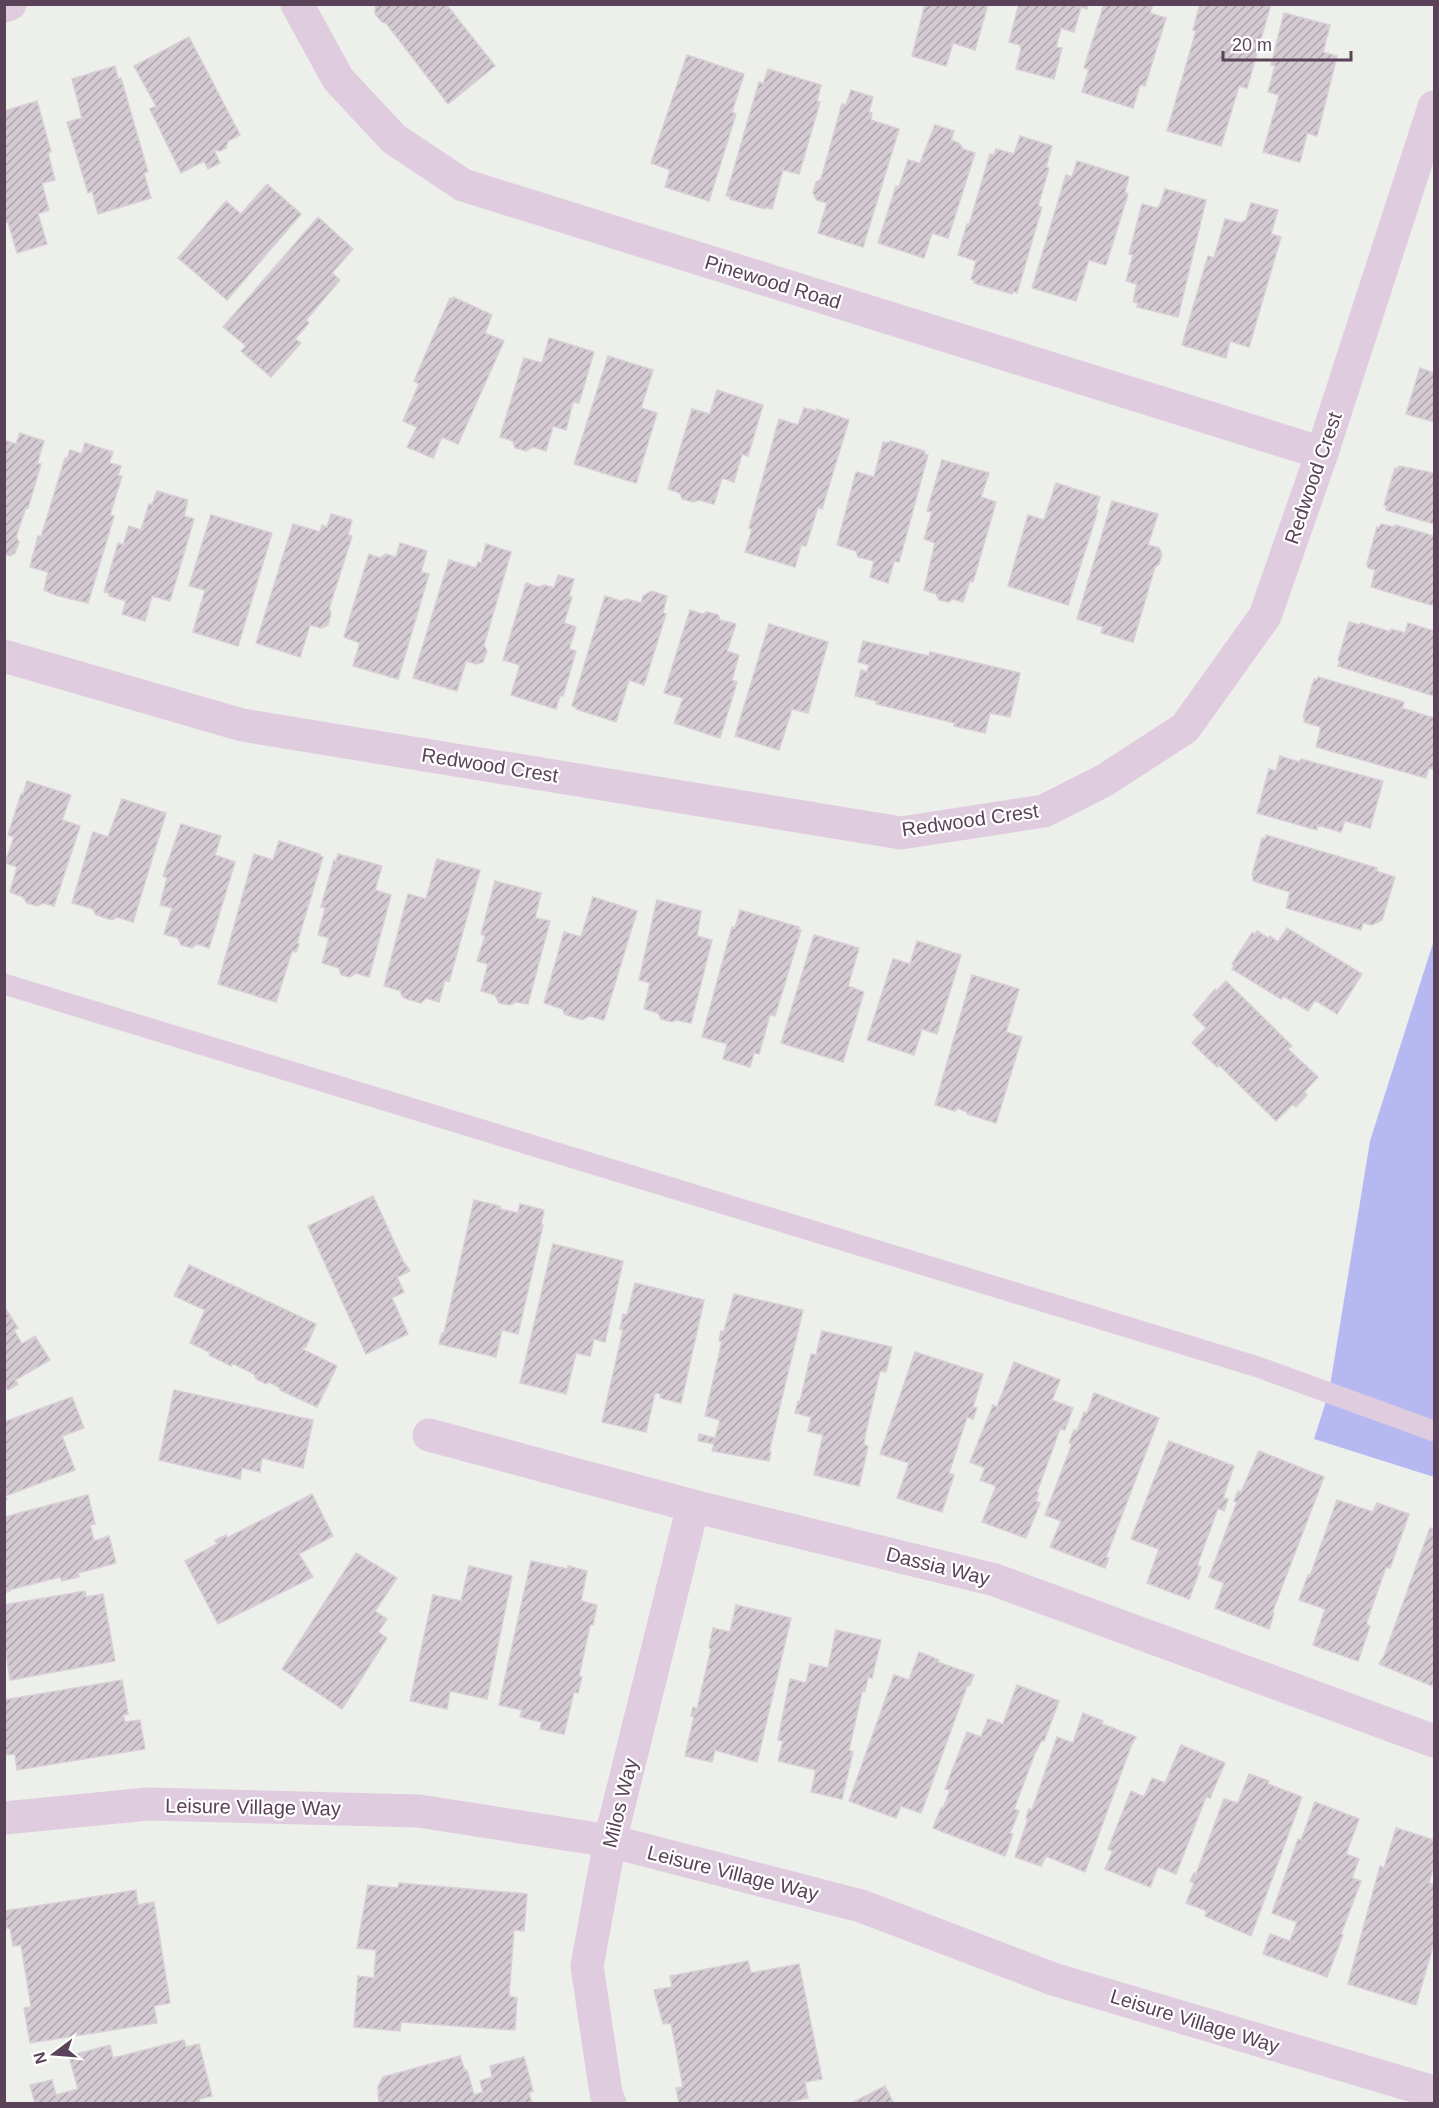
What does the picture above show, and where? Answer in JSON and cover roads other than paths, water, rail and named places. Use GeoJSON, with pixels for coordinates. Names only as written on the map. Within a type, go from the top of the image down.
{"type":"FeatureCollection","features":[{"type":"Feature","properties":{"kind":"street"},"geometry":{"type":"LineString","coordinates":[[4,6],[10,4]]}},
{"type":"Feature","properties":{"kind":"street","name":"Pinewood Road"},"geometry":{"type":"LineString","coordinates":[[297,4],[338,80],[394,139],[463,185],[1322,453]]}},
{"type":"Feature","properties":{"kind":"street","name":"Redwood Crest"},"geometry":{"type":"LineString","coordinates":[[4,656],[242,725],[902,833],[1044,811],[1104,780],[1185,728],[1265,616],[1322,453],[1434,107]]}},
{"type":"Feature","properties":{"kind":"street","name":"Dassia Way"},"geometry":{"type":"LineString","coordinates":[[429,1436],[693,1506],[995,1580],[1434,1741]]}},
{"type":"Feature","properties":{"kind":"street","name":"Milos Way"},"geometry":{"type":"LineString","coordinates":[[610,2103],[606,2093],[587,1966],[610,1841],[693,1506]]}},
{"type":"Feature","properties":{"kind":"street","name":"Leisure Village Way"},"geometry":{"type":"LineString","coordinates":[[4,1818],[148,1804],[419,1811],[610,1841],[861,1906],[1053,1979],[1434,2092]]}},
{"type":"Feature","properties":{"kind":"lane"},"geometry":{"type":"LineString","coordinates":[[4,984],[1258,1367],[1434,1431]]}}]}
